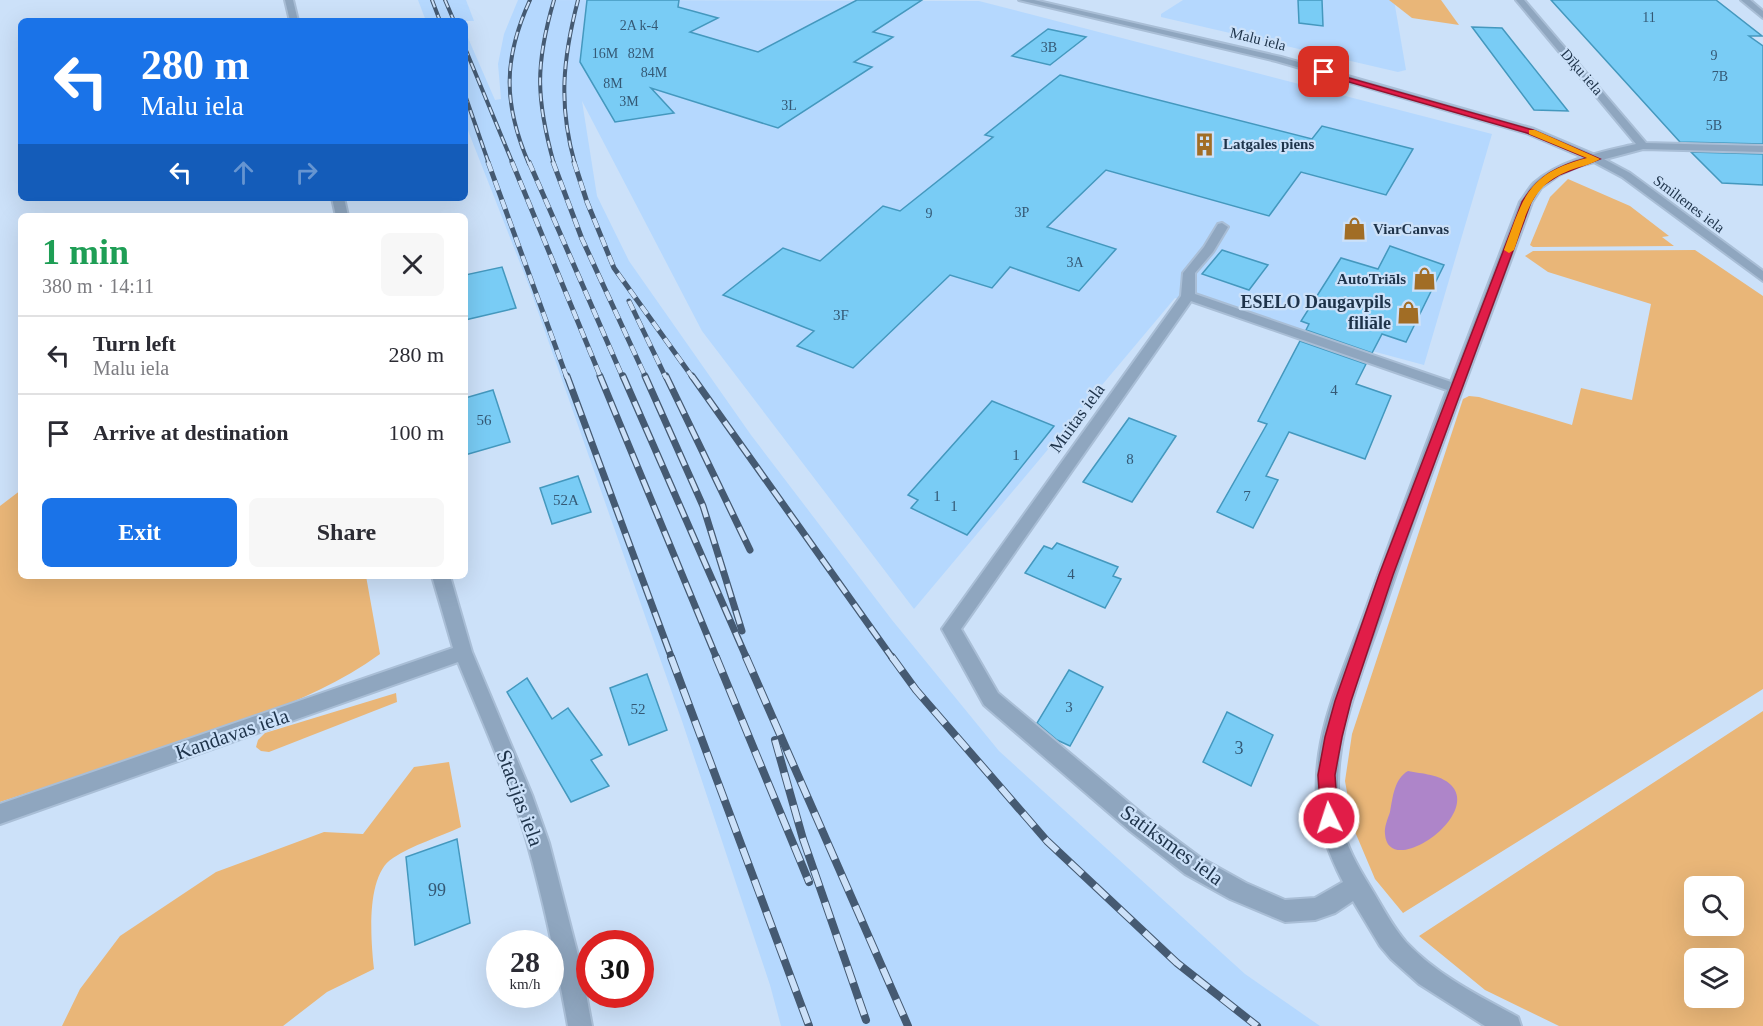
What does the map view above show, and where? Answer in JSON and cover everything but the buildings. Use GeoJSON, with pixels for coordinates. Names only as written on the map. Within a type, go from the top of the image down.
{"type":"FeatureCollection","features":[{"type":"Feature","properties":{"kind":"street"},"geometry":{"type":"LineString","coordinates":[[289,0],[293,18]]}},
{"type":"Feature","properties":{"kind":"street","name":"Malu iela"},"geometry":{"type":"LineString","coordinates":[[1023,0],[1278,59],[1530,131],[1596,159]]}},
{"type":"Feature","properties":{"kind":"street","name":"Dīķu iela"},"geometry":{"type":"LineString","coordinates":[[1520,0],[1613,108],[1643,147]]}},
{"type":"Feature","properties":{"kind":"street"},"geometry":{"type":"LineString","coordinates":[[1745,0],[1763,15]]}},
{"type":"Feature","properties":{"kind":"street"},"geometry":{"type":"LineString","coordinates":[[1509,1026],[1475,1008],[1415,966],[1388,939],[1337,849],[1329,818],[1327,775],[1333,737],[1386,575],[1526,202],[1536,186],[1565,168],[1643,147],[1763,149]]}},
{"type":"Feature","properties":{"kind":"street","name":"Smiltenes iela"},"geometry":{"type":"LineString","coordinates":[[1596,159],[1626,175],[1763,277]]}},
{"type":"Feature","properties":{"kind":"street","name":"Muitas iela"},"geometry":{"type":"LineString","coordinates":[[951,629],[1188,296],[1189,273],[1209,249],[1222,227]]}},
{"type":"Feature","properties":{"kind":"street"},"geometry":{"type":"LineString","coordinates":[[1188,296],[1455,388]]}},
{"type":"Feature","properties":{"kind":"street","name":"Stacijas iela"},"geometry":{"type":"LineString","coordinates":[[442,579],[463,652],[522,795],[538,843],[569,967],[580,1026]]}},
{"type":"Feature","properties":{"kind":"street","name":"Satiksmes iela"},"geometry":{"type":"LineString","coordinates":[[951,629],[991,699],[1138,824],[1193,866],[1238,891],[1285,911],[1315,909],[1327,905],[1357,886]]}},
{"type":"Feature","properties":{"kind":"street","name":"Kandavas iela"},"geometry":{"type":"LineString","coordinates":[[0,814],[463,652]]}},
{"type":"Feature","properties":{"kind":"shaded area"},"geometry":{"type":"Polygon","coordinates":[[[418,0],[466,0],[474,21],[468,21],[468,18],[425,18],[418,0]]]}},
{"type":"Feature","properties":{"kind":"shaded area"},"geometry":{"type":"Polygon","coordinates":[[[518,0],[979,1],[1492,134],[1424,365],[1175,298],[914,609],[702,331],[582,101],[597,196],[629,261],[751,435],[892,620],[999,751],[1245,974],[1320,1026],[781,1026],[770,985],[682,721],[529,286],[468,131],[468,38],[495,100],[501,99],[498,64],[504,34],[518,0]]]}},
{"type":"Feature","properties":{"kind":"shaded area"},"geometry":{"type":"Polygon","coordinates":[[[1183,0],[1394,0],[1406,70],[1398,72],[1161,17],[1161,14],[1183,0]]]}},
{"type":"Feature","properties":{"kind":"shaded area"},"geometry":{"type":"Polygon","coordinates":[[[1389,0],[1441,0],[1459,25],[1412,18],[1389,0]]]}},
{"type":"Feature","properties":{"kind":"shaded area"},"geometry":{"type":"Polygon","coordinates":[[[1568,179],[1630,206],[1669,236],[1662,237],[1674,246],[1533,247],[1530,245],[1550,197],[1568,179]]]}},
{"type":"Feature","properties":{"kind":"shaded area"},"geometry":{"type":"Polygon","coordinates":[[[1695,250],[1763,296],[1763,689],[1403,913],[1375,879],[1353,827],[1345,781],[1352,734],[1463,399],[1469,396],[1479,397],[1572,425],[1581,388],[1632,400],[1651,304],[1548,272],[1525,256],[1533,251],[1695,250]]]}},
{"type":"Feature","properties":{"kind":"shaded area"},"geometry":{"type":"Polygon","coordinates":[[[18,492],[18,579],[367,579],[380,654],[334,682],[260,715],[0,802],[0,506],[18,492]]]}},
{"type":"Feature","properties":{"kind":"shaded area"},"geometry":{"type":"Polygon","coordinates":[[[396,693],[397,702],[269,752],[261,751],[256,747],[258,740],[265,733],[396,693]]]}},
{"type":"Feature","properties":{"kind":"shaded area"},"geometry":{"type":"Polygon","coordinates":[[[1763,711],[1763,1026],[1559,1026],[1485,990],[1419,936],[1763,711]]]}},
{"type":"Feature","properties":{"kind":"shaded area"},"geometry":{"type":"Polygon","coordinates":[[[449,762],[461,827],[409,849],[393,858],[384,867],[374,893],[372,910],[374,969],[327,992],[283,1026],[62,1026],[80,989],[120,936],[216,872],[324,832],[363,834],[414,767],[449,762]]]}},
{"type":"Feature","properties":{"kind":"shaded area"},"geometry":{"type":"Polygon","coordinates":[[[1408,771],[1431,775],[1447,781],[1457,798],[1454,812],[1445,826],[1431,838],[1415,847],[1401,850],[1390,846],[1385,828],[1397,784],[1403,774],[1408,771]]]}},
{"type":"Feature","properties":{"kind":"railway"},"geometry":{"type":"LineString","coordinates":[[432,0],[439,18]]}},
{"type":"Feature","properties":{"kind":"railway"},"geometry":{"type":"LineString","coordinates":[[445,0],[453,18]]}},
{"type":"Feature","properties":{"kind":"railway"},"geometry":{"type":"LineString","coordinates":[[529,164],[514,121],[510,82],[515,42],[530,0]]}},
{"type":"Feature","properties":{"kind":"railway"},"geometry":{"type":"LineString","coordinates":[[554,0],[543,44],[540,82],[544,120],[554,164]]}},
{"type":"Feature","properties":{"kind":"railway"},"geometry":{"type":"LineString","coordinates":[[575,164],[566,122],[564,82],[569,42],[578,0]]}},
{"type":"Feature","properties":{"kind":"railway"},"geometry":{"type":"LineString","coordinates":[[468,55],[513,164]]}},
{"type":"Feature","properties":{"kind":"railway"},"geometry":{"type":"LineString","coordinates":[[468,104],[489,164]]}},
{"type":"Feature","properties":{"kind":"railway"},"geometry":{"type":"LineString","coordinates":[[488,162],[567,378]]}},
{"type":"Feature","properties":{"kind":"railway"},"geometry":{"type":"LineString","coordinates":[[512,162],[601,378]]}},
{"type":"Feature","properties":{"kind":"railway"},"geometry":{"type":"LineString","coordinates":[[529,162],[623,378]]}},
{"type":"Feature","properties":{"kind":"railway"},"geometry":{"type":"LineString","coordinates":[[553,162],[582,239],[646,378]]}},
{"type":"Feature","properties":{"kind":"railway"},"geometry":{"type":"LineString","coordinates":[[574,162],[587,202],[614,268],[693,378]]}},
{"type":"Feature","properties":{"kind":"railway"},"geometry":{"type":"LineString","coordinates":[[629,301],[666,378]]}},
{"type":"Feature","properties":{"kind":"railway"},"geometry":{"type":"LineString","coordinates":[[567,376],[672,659]]}},
{"type":"Feature","properties":{"kind":"railway"},"geometry":{"type":"LineString","coordinates":[[600,376],[717,659]]}},
{"type":"Feature","properties":{"kind":"railway"},"geometry":{"type":"LineString","coordinates":[[623,376],[747,659]]}},
{"type":"Feature","properties":{"kind":"railway"},"geometry":{"type":"LineString","coordinates":[[645,376],[703,506],[742,631]]}},
{"type":"Feature","properties":{"kind":"railway"},"geometry":{"type":"LineString","coordinates":[[666,376],[750,550]]}},
{"type":"Feature","properties":{"kind":"railway"},"geometry":{"type":"LineString","coordinates":[[692,376],[893,659]]}},
{"type":"Feature","properties":{"kind":"railway"},"geometry":{"type":"LineString","coordinates":[[671,657],[809,1026]]}},
{"type":"Feature","properties":{"kind":"railway"},"geometry":{"type":"LineString","coordinates":[[716,657],[809,882]]}},
{"type":"Feature","properties":{"kind":"railway"},"geometry":{"type":"LineString","coordinates":[[746,657],[908,1026]]}},
{"type":"Feature","properties":{"kind":"railway"},"geometry":{"type":"LineString","coordinates":[[892,657],[916,690],[1047,841],[1177,963],[1257,1026]]}},
{"type":"Feature","properties":{"kind":"railway"},"geometry":{"type":"LineString","coordinates":[[775,740],[803,839],[866,1020]]}},
{"type":"Feature","properties":{"kind":"slow traffic"},"geometry":{"type":"LineString","coordinates":[[1509,250],[1526,202],[1536,186],[1575,164],[1596,159],[1532,132]]}},
{"type":"Feature","properties":{"kind":"place","name":"Latgales piens"},"geometry":{"type":"Point","coordinates":[1205,144]}},
{"type":"Feature","properties":{"kind":"place","name":"ViarCanvas"},"geometry":{"type":"Point","coordinates":[1355,229]}},
{"type":"Feature","properties":{"kind":"place","name":"AutoTriāls"},"geometry":{"type":"Point","coordinates":[1424,279]}},
{"type":"Feature","properties":{"kind":"place","name":"ESELO Daugavpils filiāle"},"geometry":{"type":"Point","coordinates":[1409,312]}},
{"type":"Feature","properties":{"kind":"route"},"geometry":{"type":"LineString","coordinates":[[1324,72],[1530,131],[1596,159],[1575,164],[1556,173],[1536,186],[1526,202],[1386,575],[1343,701],[1333,737],[1327,775],[1329,818]]}}]}
